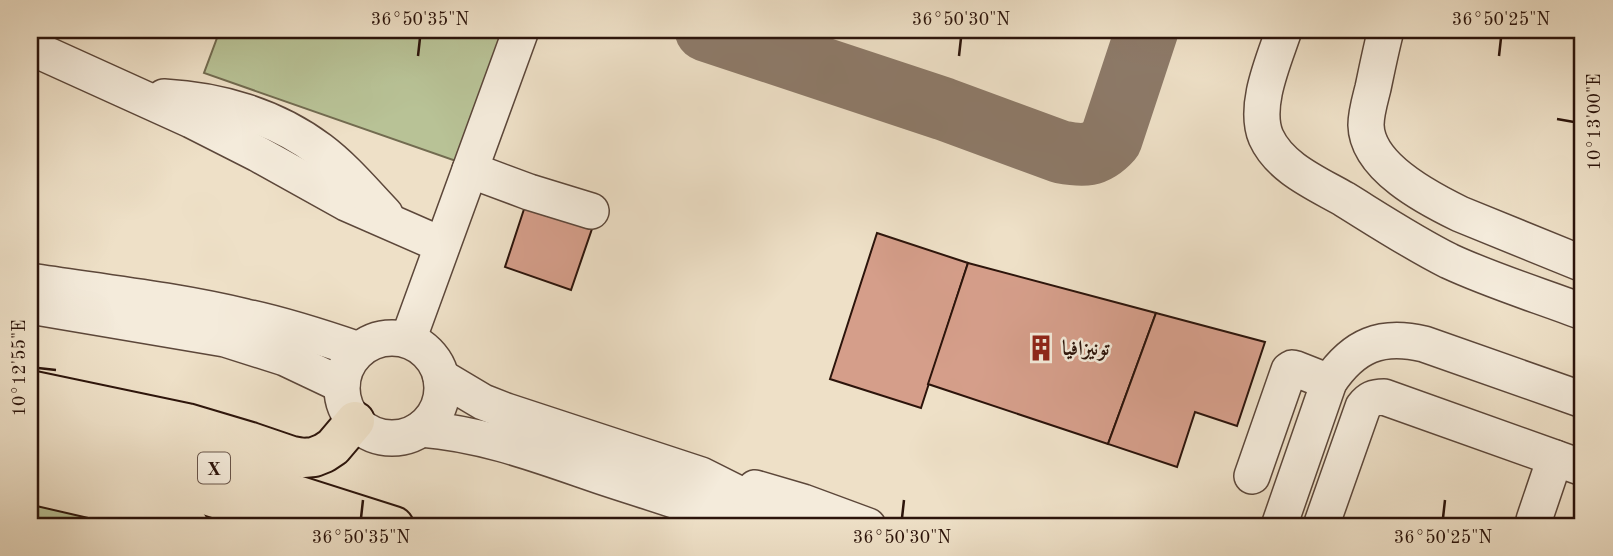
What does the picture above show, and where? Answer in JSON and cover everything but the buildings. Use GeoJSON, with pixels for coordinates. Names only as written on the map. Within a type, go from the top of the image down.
{"type":"FeatureCollection","features":[{"type":"Feature","properties":{"kind":"highway"},"geometry":{"type":"LineString","coordinates":[[30,390],[187,423],[292,457],[314,457],[333,447],[355,421]]}},
{"type":"Feature","properties":{"kind":"highway","name":"X"},"geometry":{"type":"LineString","coordinates":[[30,424],[174,456],[394,526]]}},
{"type":"Feature","properties":{"kind":"highway","name":"X"},"geometry":{"type":"LineString","coordinates":[[30,453],[90,463],[148,477],[304,526]]}},
{"type":"Feature","properties":{"kind":"highway"},"geometry":{"type":"LineString","coordinates":[[30,484],[101,513],[189,526]]}},
{"type":"Feature","properties":{"kind":"street"},"geometry":{"type":"LineString","coordinates":[[408,340],[521,30]]}},
{"type":"Feature","properties":{"kind":"street"},"geometry":{"type":"LineString","coordinates":[[1284,30],[1266,85],[1262,110],[1266,136],[1280,159],[1448,260],[1583,312]]}},
{"type":"Feature","properties":{"kind":"street"},"geometry":{"type":"LineString","coordinates":[[1386,30],[1366,126],[1369,142],[1377,156],[1404,181],[1441,205],[1583,264]]}},
{"type":"Feature","properties":{"kind":"street"},"geometry":{"type":"LineString","coordinates":[[30,47],[225,136],[346,203],[442,245]]}},
{"type":"Feature","properties":{"kind":"street"},"geometry":{"type":"LineString","coordinates":[[470,170],[591,211]]}},
{"type":"Feature","properties":{"kind":"street"},"geometry":{"type":"LineString","coordinates":[[30,281],[256,347],[342,385]]}},
{"type":"Feature","properties":{"kind":"street"},"geometry":{"type":"LineString","coordinates":[[30,306],[246,317],[359,350]]}},
{"type":"Feature","properties":{"kind":"street"},"geometry":{"type":"LineString","coordinates":[[395,337],[408,340],[420,345],[437,365],[441,377],[440,403],[434,415],[421,429],[402,437],[376,436],[365,430],[347,410],[342,385],[345,372],[350,360],[370,342],[395,337]]}},
{"type":"Feature","properties":{"kind":"street"},"geometry":{"type":"LineString","coordinates":[[1279,526],[1329,382],[1352,354],[1368,345],[1405,339],[1583,400]]}},
{"type":"Feature","properties":{"kind":"street"},"geometry":{"type":"LineString","coordinates":[[1424,344],[1426,354],[1434,361],[1583,413]]}},
{"type":"Feature","properties":{"kind":"street"},"geometry":{"type":"LineString","coordinates":[[1292,491],[1240,472],[1289,370],[1296,369],[1329,382]]}},
{"type":"Feature","properties":{"kind":"street"},"geometry":{"type":"LineString","coordinates":[[441,377],[483,402],[506,411],[701,475],[769,492],[868,526]]}},
{"type":"Feature","properties":{"kind":"street"},"geometry":{"type":"LineString","coordinates":[[1330,524],[1363,407],[1376,397],[1384,397],[1569,463],[1534,520]]}},
{"type":"Feature","properties":{"kind":"street"},"geometry":{"type":"LineString","coordinates":[[421,429],[460,433],[500,442],[741,526]]}},
{"type":"Feature","properties":{"kind":"street"},"geometry":{"type":"LineString","coordinates":[[701,475],[771,510],[793,526]]}},
{"type":"Feature","properties":{"kind":"green space"},"geometry":{"type":"Polygon","coordinates":[[[220,30],[503,30],[456,161],[204,73],[220,30]]]}},
{"type":"Feature","properties":{"kind":"green space"},"geometry":{"type":"Polygon","coordinates":[[[30,491],[75,505],[90,526],[30,526],[30,491]]]}},
{"type":"Feature","properties":{"kind":"taxiway"},"geometry":{"type":"LineString","coordinates":[[706,30],[944,109],[1061,152],[1082,154],[1100,149],[1111,139],[1147,30]]}},
{"type":"Feature","properties":{"kind":"place","name":"تونيزافيا"},"geometry":{"type":"Point","coordinates":[1041,348]}}]}
